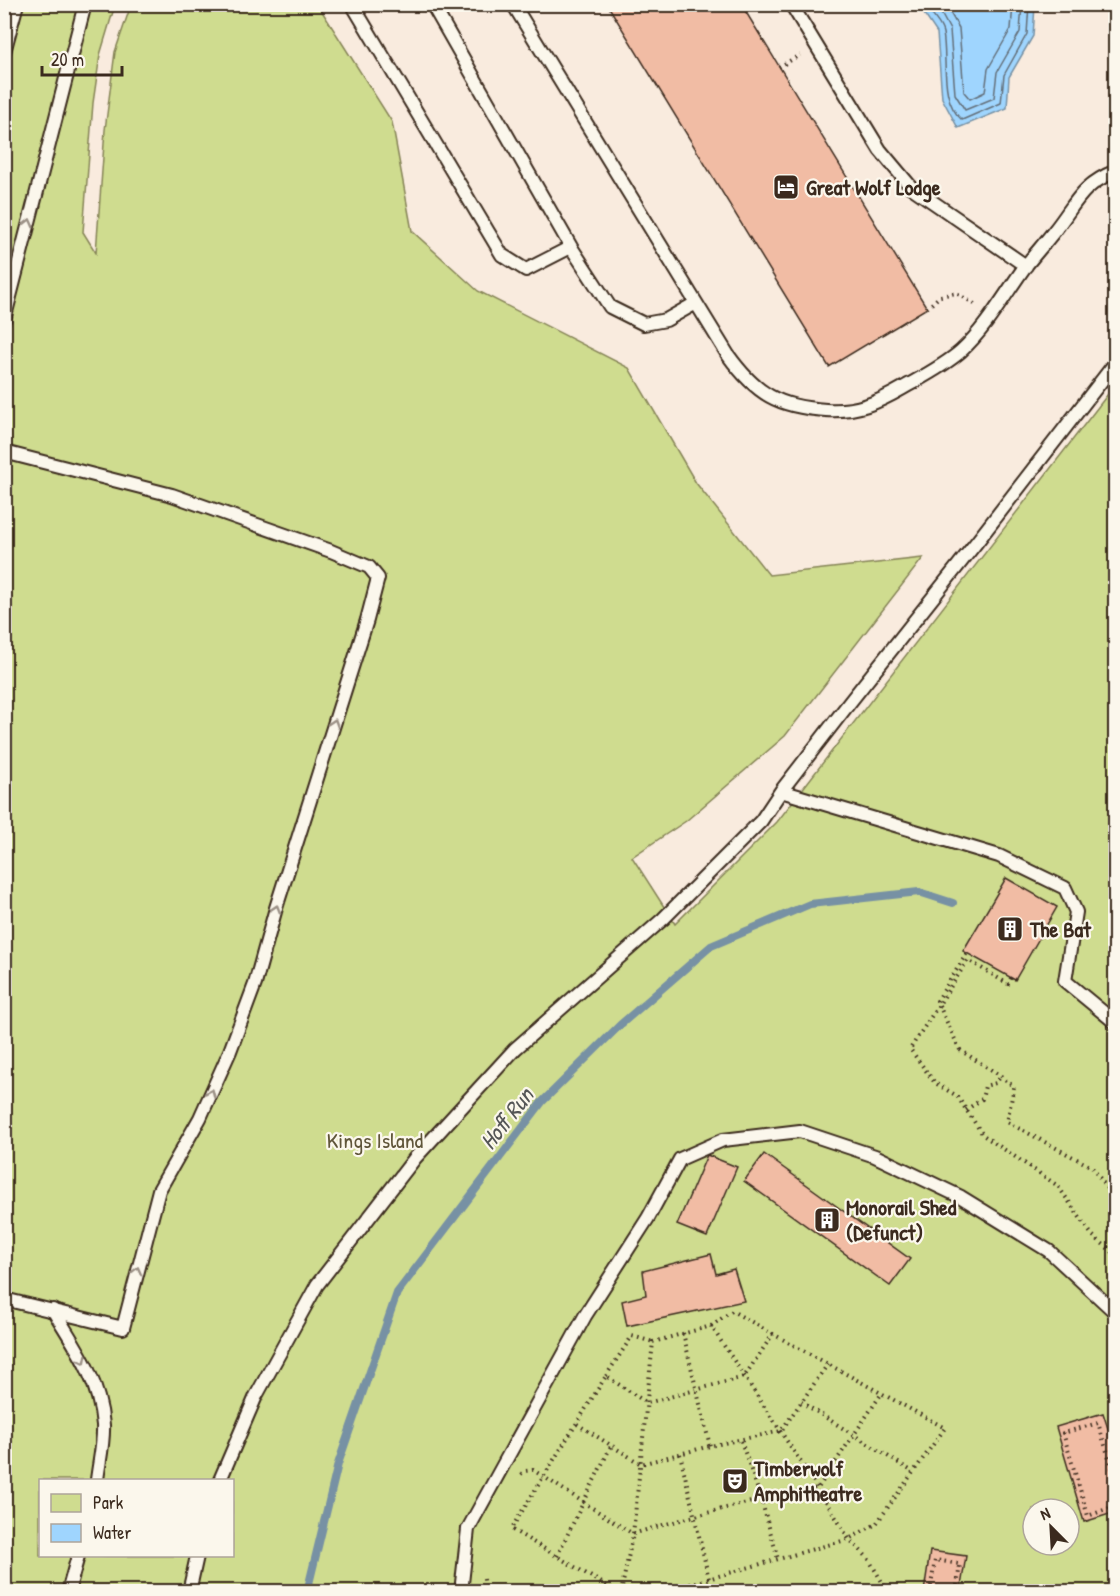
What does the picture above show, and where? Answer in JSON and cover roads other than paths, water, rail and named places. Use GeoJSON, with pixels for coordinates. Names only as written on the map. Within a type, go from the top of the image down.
{"type":"FeatureCollection","features":[{"type":"Feature","properties":{"kind":"lane"},"geometry":{"type":"LineString","coordinates":[[4,52],[17,4]]}},
{"type":"Feature","properties":{"kind":"lane"},"geometry":{"type":"LineString","coordinates":[[4,320],[86,4]]}},
{"type":"Feature","properties":{"kind":"lane"},"geometry":{"type":"LineString","coordinates":[[352,4],[502,255],[526,270],[571,247]]}},
{"type":"Feature","properties":{"kind":"lane"},"geometry":{"type":"LineString","coordinates":[[432,4],[571,247],[610,307],[644,324],[666,320],[696,303]]}},
{"type":"Feature","properties":{"kind":"lane"},"geometry":{"type":"LineString","coordinates":[[513,4],[728,355],[745,378],[779,402],[809,409],[835,411],[850,410],[876,403],[922,377],[960,351],[992,315],[1086,187],[1100,177],[1116,171]]}},
{"type":"Feature","properties":{"kind":"lane"},"geometry":{"type":"LineString","coordinates":[[790,4],[880,150],[910,186],[1026,266]]}},
{"type":"Feature","properties":{"kind":"lane"},"geometry":{"type":"LineString","coordinates":[[220,1479],[256,1396],[317,1285],[415,1158],[515,1049],[663,919],[761,821],[781,791],[1116,362]]}},
{"type":"Feature","properties":{"kind":"lane"},"geometry":{"type":"LineString","coordinates":[[4,452],[172,495],[331,551],[369,567],[378,579],[276,908],[255,984],[230,1051],[200,1118],[159,1190],[123,1328],[4,1299]]}},
{"type":"Feature","properties":{"kind":"lane"},"geometry":{"type":"LineString","coordinates":[[781,791],[999,856],[1065,888],[1076,912],[1065,981],[1116,1023]]}},
{"type":"Feature","properties":{"kind":"lane"},"geometry":{"type":"LineString","coordinates":[[461,1592],[468,1529],[585,1316],[648,1218],[680,1159],[723,1140],[800,1131],[875,1155],[961,1197],[1049,1251],[1116,1313]]}},
{"type":"Feature","properties":{"kind":"lane"},"geometry":{"type":"LineString","coordinates":[[52,1310],[84,1359],[98,1395],[103,1426],[97,1479]]}},
{"type":"Feature","properties":{"kind":"lane"},"geometry":{"type":"LineString","coordinates":[[68,1592],[78,1557]]}},
{"type":"Feature","properties":{"kind":"lane"},"geometry":{"type":"LineString","coordinates":[[189,1592],[197,1557]]}},
{"type":"Feature","properties":{"kind":"water"},"geometry":{"type":"Polygon","coordinates":[[[925,5],[1035,5],[1033,36],[1009,77],[1007,108],[958,128],[942,98],[937,33],[920,8],[925,5]]]}},
{"type":"Feature","properties":{"kind":"waterway","name":"Hoff Run"},"geometry":{"type":"LineString","coordinates":[[307,1592],[338,1464],[397,1293],[542,1102],[620,1025],[711,946],[810,904],[919,892],[953,903]]}},
{"type":"Feature","properties":{"kind":"place","name":"Great Wolf Lodge"},"geometry":{"type":"Point","coordinates":[786,187]}},
{"type":"Feature","properties":{"kind":"place","name":"The Bat"},"geometry":{"type":"Point","coordinates":[1010,929]}},
{"type":"Feature","properties":{"kind":"place","name":"Monorail Shed (Defunct)"},"geometry":{"type":"Point","coordinates":[827,1220]}},
{"type":"Feature","properties":{"kind":"place","name":"Timberwolf Amphitheatre"},"geometry":{"type":"Point","coordinates":[735,1481]}},
{"type":"Feature","properties":{"kind":"park label","name":"Kings Island"},"geometry":{"type":"Point","coordinates":[375,1140]}}]}
